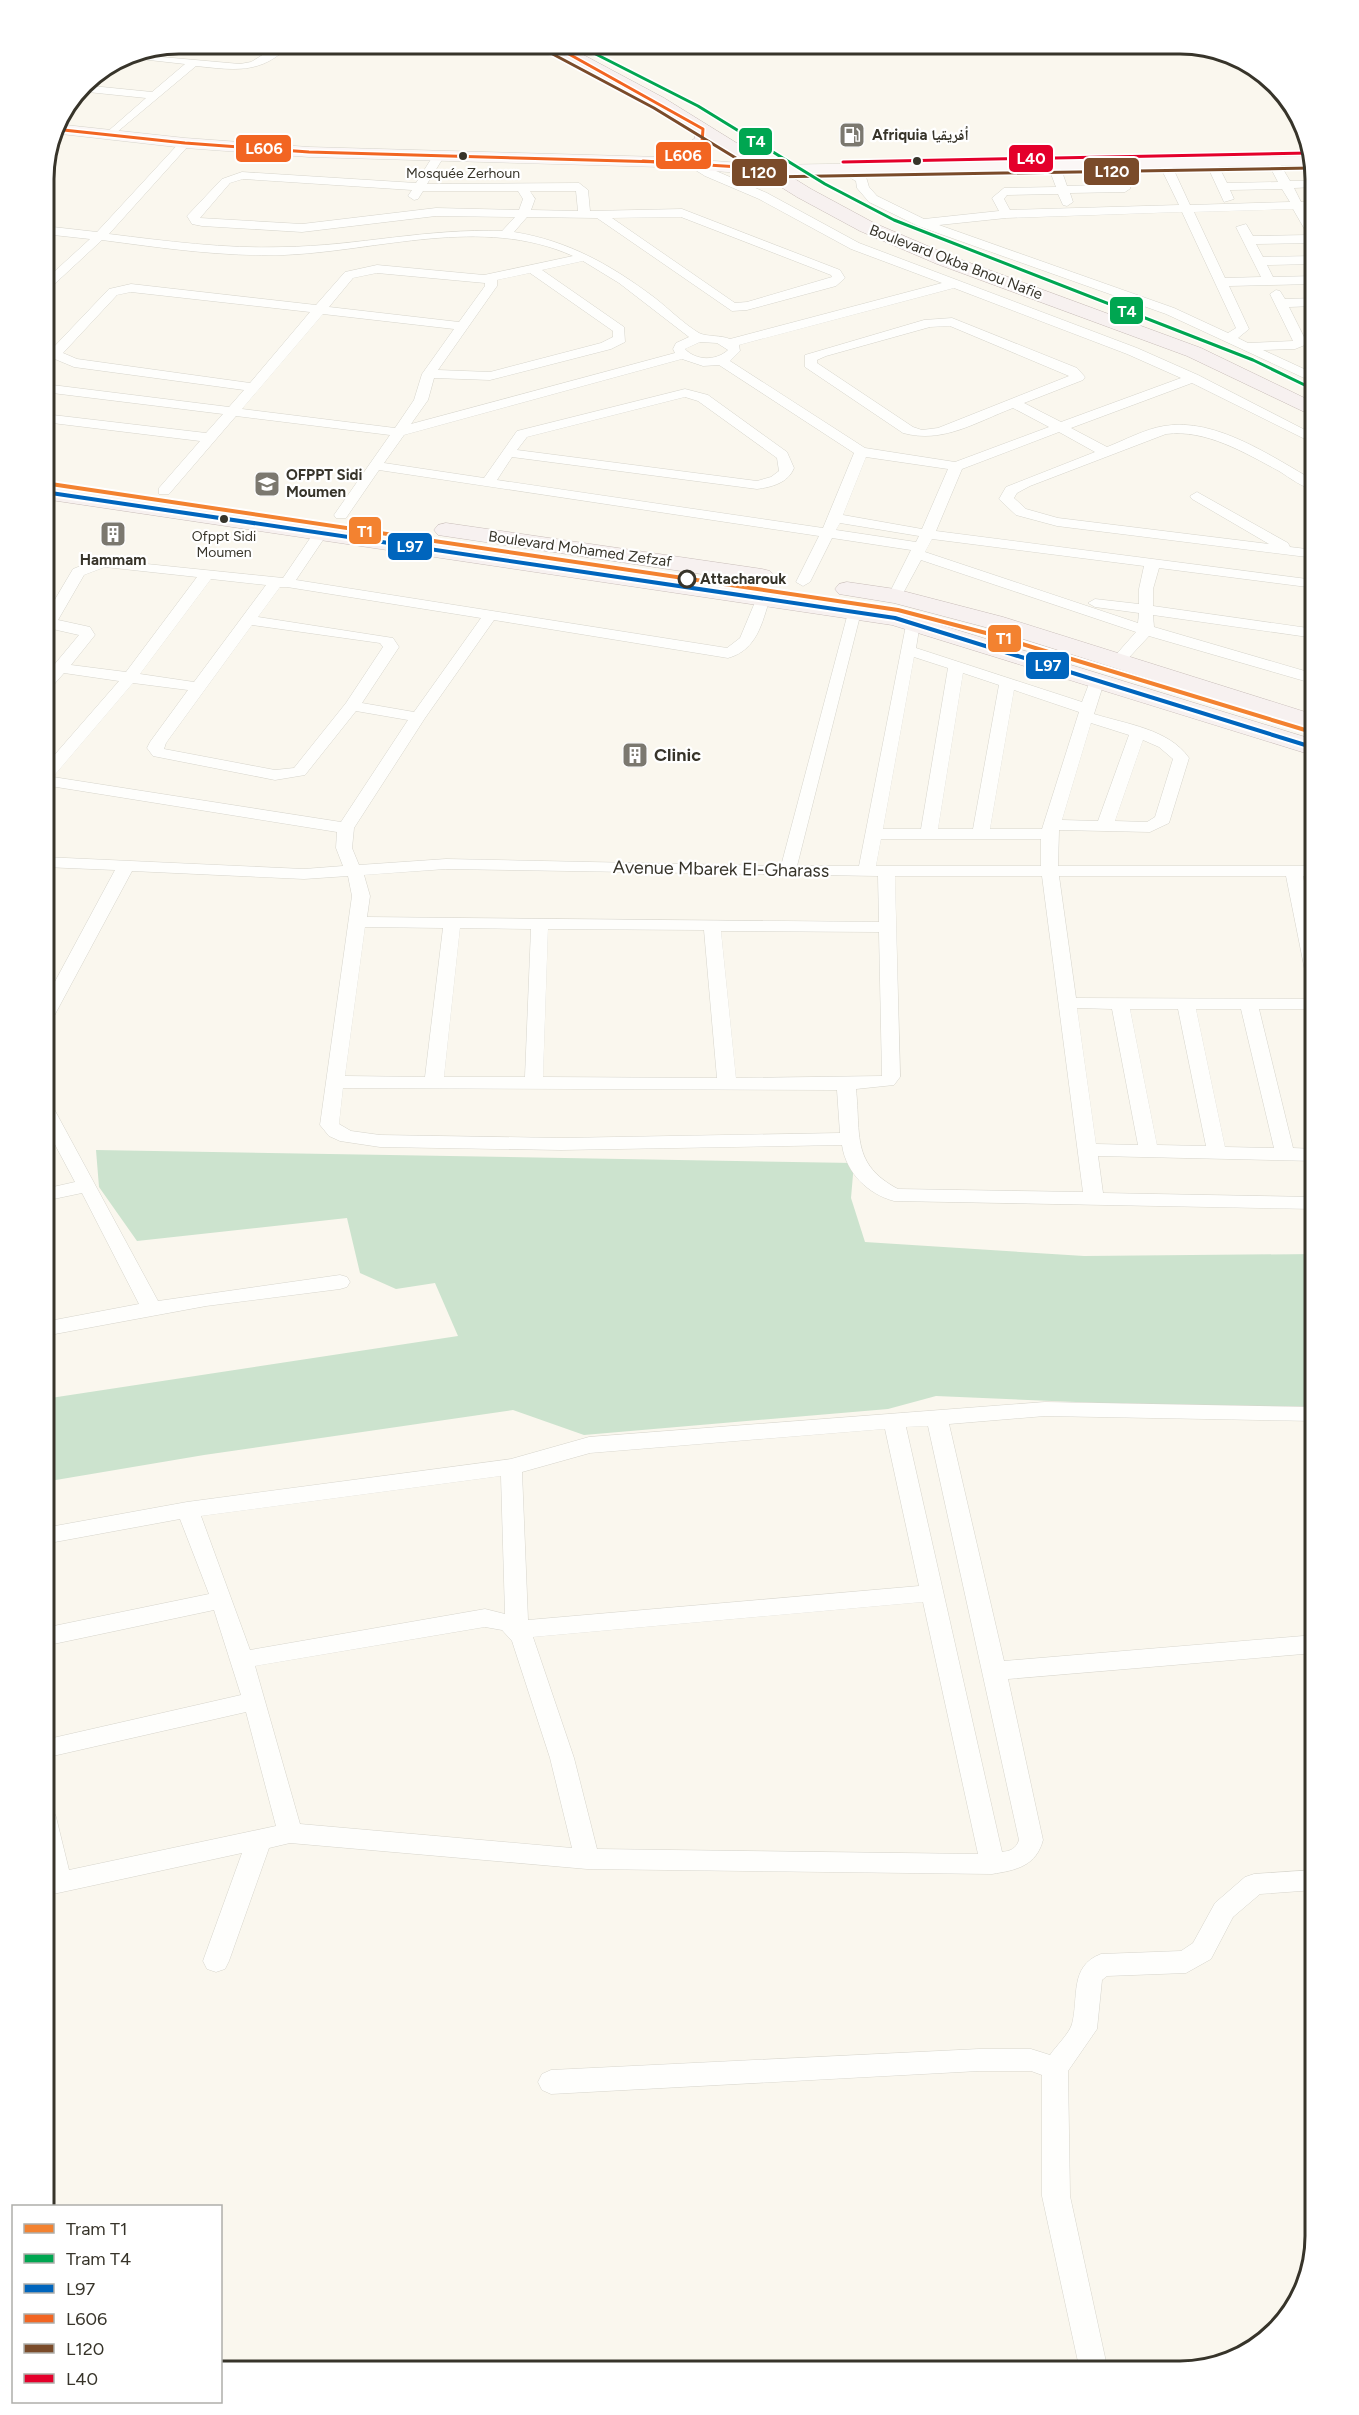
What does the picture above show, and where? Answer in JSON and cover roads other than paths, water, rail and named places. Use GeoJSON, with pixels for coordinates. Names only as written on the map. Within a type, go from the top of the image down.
{"type":"FeatureCollection","features":[{"type":"Feature","properties":{"kind":"main road","name":"Boulevard Okba Bnou Nafie"},"geometry":{"type":"LineString","coordinates":[[569,54],[853,210],[910,236],[1186,340],[1305,395]]}},
{"type":"Feature","properties":{"kind":"main road","name":"Boulevard Okba Bnou Nafie"},"geometry":{"type":"LineString","coordinates":[[586,54],[658,93],[844,216],[926,253],[1194,352],[1305,406]]}},
{"type":"Feature","properties":{"kind":"main road"},"geometry":{"type":"LineString","coordinates":[[661,162],[687,154],[699,146],[704,138],[703,129]]}},
{"type":"Feature","properties":{"kind":"main road"},"geometry":{"type":"LineString","coordinates":[[65,130],[185,143],[437,158],[661,162],[842,170],[1304,161]]}},
{"type":"Feature","properties":{"kind":"main road"},"geometry":{"type":"LineString","coordinates":[[770,166],[1302,153]]}},
{"type":"Feature","properties":{"kind":"main road"},"geometry":{"type":"LineString","coordinates":[[810,224],[812,218],[819,215],[844,216]]}},
{"type":"Feature","properties":{"kind":"main road","name":"Boulevard Mohamed Zefzaf"},"geometry":{"type":"LineString","coordinates":[[54,488],[164,491],[644,557],[895,596],[994,622],[1305,720]]}},
{"type":"Feature","properties":{"kind":"main road","name":"Boulevard Mohamed Zefzaf"},"geometry":{"type":"LineString","coordinates":[[54,490],[320,534],[763,598],[912,623],[1305,745]]}},
{"type":"Feature","properties":{"kind":"street"},"geometry":{"type":"LineString","coordinates":[[150,58],[245,67],[254,65],[271,54]]}},
{"type":"Feature","properties":{"kind":"street"},"geometry":{"type":"LineString","coordinates":[[110,135],[194,62]]}},
{"type":"Feature","properties":{"kind":"street"},"geometry":{"type":"LineString","coordinates":[[93,89],[154,96]]}},
{"type":"Feature","properties":{"kind":"street"},"geometry":{"type":"LineString","coordinates":[[54,278],[100,236],[185,143]]}},
{"type":"Feature","properties":{"kind":"street"},"geometry":{"type":"LineString","coordinates":[[405,214],[418,187],[437,158]]}},
{"type":"Feature","properties":{"kind":"street"},"geometry":{"type":"LineString","coordinates":[[1273,161],[1305,219]]}},
{"type":"Feature","properties":{"kind":"street"},"geometry":{"type":"LineString","coordinates":[[1114,163],[1135,209]]}},
{"type":"Feature","properties":{"kind":"street"},"geometry":{"type":"LineString","coordinates":[[1212,163],[1232,207]]}},
{"type":"Feature","properties":{"kind":"street"},"geometry":{"type":"LineString","coordinates":[[693,164],[709,174],[763,196],[810,224],[855,246],[1102,339],[1193,378],[1305,434]]}},
{"type":"Feature","properties":{"kind":"street"},"geometry":{"type":"LineString","coordinates":[[1165,164],[1243,329],[1230,338]]}},
{"type":"Feature","properties":{"kind":"street"},"geometry":{"type":"LineString","coordinates":[[1054,166],[1072,213]]}},
{"type":"Feature","properties":{"kind":"street"},"geometry":{"type":"LineString","coordinates":[[862,185],[889,169]]}},
{"type":"Feature","properties":{"kind":"street"},"geometry":{"type":"LineString","coordinates":[[842,170],[862,179],[862,185],[873,199],[922,223],[1170,310],[1305,373]]}},
{"type":"Feature","properties":{"kind":"street"},"geometry":{"type":"LineString","coordinates":[[584,215],[582,189],[579,187],[418,187],[242,175],[226,181],[193,216],[196,221],[202,222],[290,229],[405,214],[443,212],[584,215],[673,213],[691,216],[838,276],[834,282],[817,287],[747,306],[732,307],[600,215]]}},
{"type":"Feature","properties":{"kind":"street"},"geometry":{"type":"LineString","coordinates":[[1223,187],[1305,184]]}},
{"type":"Feature","properties":{"kind":"street"},"geometry":{"type":"LineString","coordinates":[[505,235],[524,214],[529,198],[522,188]]}},
{"type":"Feature","properties":{"kind":"street"},"geometry":{"type":"LineString","coordinates":[[1005,214],[998,198],[1000,194],[1125,188]]}},
{"type":"Feature","properties":{"kind":"street"},"geometry":{"type":"LineString","coordinates":[[922,223],[1005,214],[1305,206]]}},
{"type":"Feature","properties":{"kind":"street"},"geometry":{"type":"LineString","coordinates":[[1242,227],[1269,281]]}},
{"type":"Feature","properties":{"kind":"street"},"geometry":{"type":"LineString","coordinates":[[54,231],[268,251],[341,248],[459,234],[505,235],[538,241],[585,257],[649,300],[698,338]]}},
{"type":"Feature","properties":{"kind":"street"},"geometry":{"type":"LineString","coordinates":[[1250,240],[1305,239]]}},
{"type":"Feature","properties":{"kind":"street"},"geometry":{"type":"LineString","coordinates":[[164,491],[346,277],[364,270],[491,278],[585,257]]}},
{"type":"Feature","properties":{"kind":"street"},"geometry":{"type":"LineString","coordinates":[[1260,261],[1305,260]]}},
{"type":"Feature","properties":{"kind":"street"},"geometry":{"type":"LineString","coordinates":[[429,374],[490,376],[606,346],[620,339],[619,330],[533,269]]}},
{"type":"Feature","properties":{"kind":"street"},"geometry":{"type":"LineString","coordinates":[[341,515],[421,400],[429,374],[491,286],[491,278]]}},
{"type":"Feature","properties":{"kind":"street"},"geometry":{"type":"LineString","coordinates":[[1220,282],[1305,280]]}},
{"type":"Feature","properties":{"kind":"street"},"geometry":{"type":"LineString","coordinates":[[683,355],[681,346],[698,338],[716,338],[730,343],[953,284]]}},
{"type":"Feature","properties":{"kind":"street"},"geometry":{"type":"LineString","coordinates":[[817,287],[885,335]]}},
{"type":"Feature","properties":{"kind":"street"},"geometry":{"type":"LineString","coordinates":[[253,387],[74,363],[55,354],[113,292],[121,289],[142,288],[463,326]]}},
{"type":"Feature","properties":{"kind":"street"},"geometry":{"type":"LineString","coordinates":[[1305,301],[1278,298],[1305,338]]}},
{"type":"Feature","properties":{"kind":"street"},"geometry":{"type":"LineString","coordinates":[[937,322],[959,323],[1078,374],[1072,381],[940,432],[919,433],[908,430],[810,364],[810,358],[816,354],[885,335],[937,322]]}},
{"type":"Feature","properties":{"kind":"street"},"geometry":{"type":"LineString","coordinates":[[1247,346],[1305,341]]}},
{"type":"Feature","properties":{"kind":"street"},"geometry":{"type":"LineString","coordinates":[[54,389],[398,432],[683,355],[699,361],[720,360],[734,351],[730,343]]}},
{"type":"Feature","properties":{"kind":"street"},"geometry":{"type":"LineString","coordinates":[[1281,363],[1305,343]]}},
{"type":"Feature","properties":{"kind":"street"},"geometry":{"type":"LineString","coordinates":[[720,360],[861,452],[956,466],[1193,378]]}},
{"type":"Feature","properties":{"kind":"street"},"geometry":{"type":"LineString","coordinates":[[489,481],[511,453],[515,440],[526,433],[685,393],[703,398],[782,455],[786,461],[783,478],[776,482],[757,485],[511,453]]}},
{"type":"Feature","properties":{"kind":"street"},"geometry":{"type":"LineString","coordinates":[[1014,403],[1106,452]]}},
{"type":"Feature","properties":{"kind":"street"},"geometry":{"type":"LineString","coordinates":[[54,419],[210,438]]}},
{"type":"Feature","properties":{"kind":"street"},"geometry":{"type":"LineString","coordinates":[[1305,481],[1199,429],[1168,428],[1017,486],[1007,494],[1007,501],[1026,514],[1057,522],[1305,552]]}},
{"type":"Feature","properties":{"kind":"street"},"geometry":{"type":"LineString","coordinates":[[803,582],[835,518],[861,452]]}},
{"type":"Feature","properties":{"kind":"street"},"geometry":{"type":"LineString","coordinates":[[377,466],[921,545],[1152,565],[1305,583]]}},
{"type":"Feature","properties":{"kind":"street"},"geometry":{"type":"LineString","coordinates":[[895,596],[921,545],[956,466]]}},
{"type":"Feature","properties":{"kind":"street"},"geometry":{"type":"LineString","coordinates":[[1197,496],[1290,550]]}},
{"type":"Feature","properties":{"kind":"street"},"geometry":{"type":"LineString","coordinates":[[835,518],[889,525],[921,545],[1052,597],[1146,630],[1305,676]]}},
{"type":"Feature","properties":{"kind":"street"},"geometry":{"type":"LineString","coordinates":[[249,620],[332,630],[388,641],[391,646],[352,706],[302,770],[291,775],[275,775],[180,759],[157,752],[158,742],[198,687],[249,620],[282,583],[320,534]]}},
{"type":"Feature","properties":{"kind":"street"},"geometry":{"type":"LineString","coordinates":[[1192,570],[1199,539]]}},
{"type":"Feature","properties":{"kind":"street"},"geometry":{"type":"LineString","coordinates":[[54,614],[82,569],[103,562],[282,583],[728,653],[740,649],[746,641],[763,598]]}},
{"type":"Feature","properties":{"kind":"street"},"geometry":{"type":"LineString","coordinates":[[1118,662],[1146,630],[1144,610],[1152,565]]}},
{"type":"Feature","properties":{"kind":"street"},"geometry":{"type":"LineString","coordinates":[[54,767],[130,677],[206,575]]}},
{"type":"Feature","properties":{"kind":"street"},"geometry":{"type":"LineString","coordinates":[[1052,597],[1305,632]]}},
{"type":"Feature","properties":{"kind":"street"},"geometry":{"type":"LineString","coordinates":[[788,870],[854,612]]}},
{"type":"Feature","properties":{"kind":"street"},"geometry":{"type":"LineString","coordinates":[[490,616],[418,717],[346,828],[342,841],[343,852],[360,880],[357,922],[329,1125],[336,1132],[359,1139],[561,1143],[849,1140]]}},
{"type":"Feature","properties":{"kind":"street"},"geometry":{"type":"LineString","coordinates":[[867,869],[894,735],[912,623]]}},
{"type":"Feature","properties":{"kind":"street"},"geometry":{"type":"LineString","coordinates":[[54,625],[80,629],[87,633],[54,676]]}},
{"type":"Feature","properties":{"kind":"street"},"geometry":{"type":"LineString","coordinates":[[874,834],[1150,827],[1163,819],[1181,758],[1173,748],[1165,743],[1007,684],[907,650]]}},
{"type":"Feature","properties":{"kind":"street"},"geometry":{"type":"LineString","coordinates":[[929,833],[956,666]]}},
{"type":"Feature","properties":{"kind":"street"},"geometry":{"type":"LineString","coordinates":[[62,668],[198,687]]}},
{"type":"Feature","properties":{"kind":"street"},"geometry":{"type":"LineString","coordinates":[[1094,1200],[1050,871],[1051,830],[1097,679]]}},
{"type":"Feature","properties":{"kind":"street"},"geometry":{"type":"LineString","coordinates":[[981,833],[1007,684]]}},
{"type":"Feature","properties":{"kind":"street"},"geometry":{"type":"LineString","coordinates":[[352,706],[418,717]]}},
{"type":"Feature","properties":{"kind":"street"},"geometry":{"type":"LineString","coordinates":[[1104,828],[1137,734]]}},
{"type":"Feature","properties":{"kind":"street"},"geometry":{"type":"LineString","coordinates":[[54,781],[346,828]]}},
{"type":"Feature","properties":{"kind":"street","name":"Avenue Mbarek El-Gharass"},"geometry":{"type":"LineString","coordinates":[[54,862],[297,874],[446,864],[788,870],[1305,871]]}},
{"type":"Feature","properties":{"kind":"street"},"geometry":{"type":"LineString","coordinates":[[54,999],[127,864]]}},
{"type":"Feature","properties":{"kind":"street"},"geometry":{"type":"LineString","coordinates":[[336,1082],[880,1083],[891,1077],[886,870]]}},
{"type":"Feature","properties":{"kind":"street"},"geometry":{"type":"LineString","coordinates":[[1293,871],[1305,926]]}},
{"type":"Feature","properties":{"kind":"street"},"geometry":{"type":"LineString","coordinates":[[357,922],[887,927]]}},
{"type":"Feature","properties":{"kind":"street"},"geometry":{"type":"LineString","coordinates":[[434,1083],[452,923]]}},
{"type":"Feature","properties":{"kind":"street"},"geometry":{"type":"LineString","coordinates":[[534,1083],[540,924]]}},
{"type":"Feature","properties":{"kind":"street"},"geometry":{"type":"LineString","coordinates":[[712,926],[727,1084]]}},
{"type":"Feature","properties":{"kind":"street"},"geometry":{"type":"LineString","coordinates":[[1067,1003],[1305,1004]]}},
{"type":"Feature","properties":{"kind":"street"},"geometry":{"type":"LineString","coordinates":[[1120,1004],[1149,1151]]}},
{"type":"Feature","properties":{"kind":"street"},"geometry":{"type":"LineString","coordinates":[[1186,1004],[1217,1152]]}},
{"type":"Feature","properties":{"kind":"street"},"geometry":{"type":"LineString","coordinates":[[1249,1004],[1286,1154]]}},
{"type":"Feature","properties":{"kind":"street"},"geometry":{"type":"LineString","coordinates":[[846,1084],[849,1140],[860,1171],[867,1180],[894,1196],[1305,1203]]}},
{"type":"Feature","properties":{"kind":"street"},"geometry":{"type":"LineString","coordinates":[[54,1126],[123,1251],[151,1308]]}},
{"type":"Feature","properties":{"kind":"street"},"geometry":{"type":"LineString","coordinates":[[1087,1150],[1305,1155]]}},
{"type":"Feature","properties":{"kind":"street"},"geometry":{"type":"LineString","coordinates":[[54,1193],[86,1186]]}},
{"type":"Feature","properties":{"kind":"street"},"geometry":{"type":"LineString","coordinates":[[54,1327],[151,1308],[340,1282]]}},
{"type":"Feature","properties":{"kind":"street"},"geometry":{"type":"LineString","coordinates":[[54,1534],[187,1510],[511,1467],[544,1460],[589,1445],[1045,1409],[1305,1414]]}},
{"type":"Feature","properties":{"kind":"street"},"geometry":{"type":"LineString","coordinates":[[54,1883],[290,1833],[587,1859],[992,1864],[1018,1859],[1029,1848],[1031,1840],[937,1418]]}},
{"type":"Feature","properties":{"kind":"street"},"geometry":{"type":"LineString","coordinates":[[894,1421],[934,1593],[992,1864]]}},
{"type":"Feature","properties":{"kind":"street"},"geometry":{"type":"LineString","coordinates":[[511,1467],[518,1630]]}},
{"type":"Feature","properties":{"kind":"street"},"geometry":{"type":"LineString","coordinates":[[187,1510],[204,1550],[241,1660],[290,1833]]}},
{"type":"Feature","properties":{"kind":"street"},"geometry":{"type":"LineString","coordinates":[[518,1630],[934,1593]]}},
{"type":"Feature","properties":{"kind":"street"},"geometry":{"type":"LineString","coordinates":[[54,1635],[221,1600]]}},
{"type":"Feature","properties":{"kind":"street"},"geometry":{"type":"LineString","coordinates":[[241,1660],[485,1618],[509,1623],[518,1630],[522,1637],[562,1758],[587,1859]]}},
{"type":"Feature","properties":{"kind":"street"},"geometry":{"type":"LineString","coordinates":[[995,1671],[1305,1645]]}},
{"type":"Feature","properties":{"kind":"street"},"geometry":{"type":"LineString","coordinates":[[54,1747],[254,1701]]}},
{"type":"Feature","properties":{"kind":"street"},"geometry":{"type":"LineString","coordinates":[[216,1961],[259,1840]]}},
{"type":"Feature","properties":{"kind":"street"},"geometry":{"type":"LineString","coordinates":[[1092,2361],[1056,2196],[1055,2068],[1084,2029],[1090,1976],[1101,1965],[1186,1962],[1202,1951],[1224,1910],[1254,1884],[1305,1881]]}},
{"type":"Feature","properties":{"kind":"street"},"geometry":{"type":"LineString","coordinates":[[551,2082],[979,2060],[1031,2060],[1055,2068]]}},
{"type":"Feature","properties":{"kind":"tram line","name":"T4"},"geometry":{"type":"LineString","coordinates":[[596,54],[698,106],[825,184],[894,220],[1253,360],[1305,385]]}},
{"type":"Feature","properties":{"kind":"tram line","name":"T1"},"geometry":{"type":"LineString","coordinates":[[54,484],[898,610],[986,633],[1305,730]]}},
{"type":"Feature","properties":{"kind":"place","name":"Afriquia أفريقيا"},"geometry":{"type":"Point","coordinates":[852,135]}},
{"type":"Feature","properties":{"kind":"place","name":"Mosquée Zerhoun"},"geometry":{"type":"Point","coordinates":[463,156]}},
{"type":"Feature","properties":{"kind":"place","name":"OFPPT Sidi Moumen"},"geometry":{"type":"Point","coordinates":[267,484]}},
{"type":"Feature","properties":{"kind":"place","name":"Ofppt Sidi Moumen"},"geometry":{"type":"Point","coordinates":[224,519]}},
{"type":"Feature","properties":{"kind":"place","name":"Hammam"},"geometry":{"type":"Point","coordinates":[113,534]}},
{"type":"Feature","properties":{"kind":"place","name":"Attacharouk"},"geometry":{"type":"Point","coordinates":[687,579]}},
{"type":"Feature","properties":{"kind":"place","name":"Clinic"},"geometry":{"type":"Point","coordinates":[635,755]}}]}
